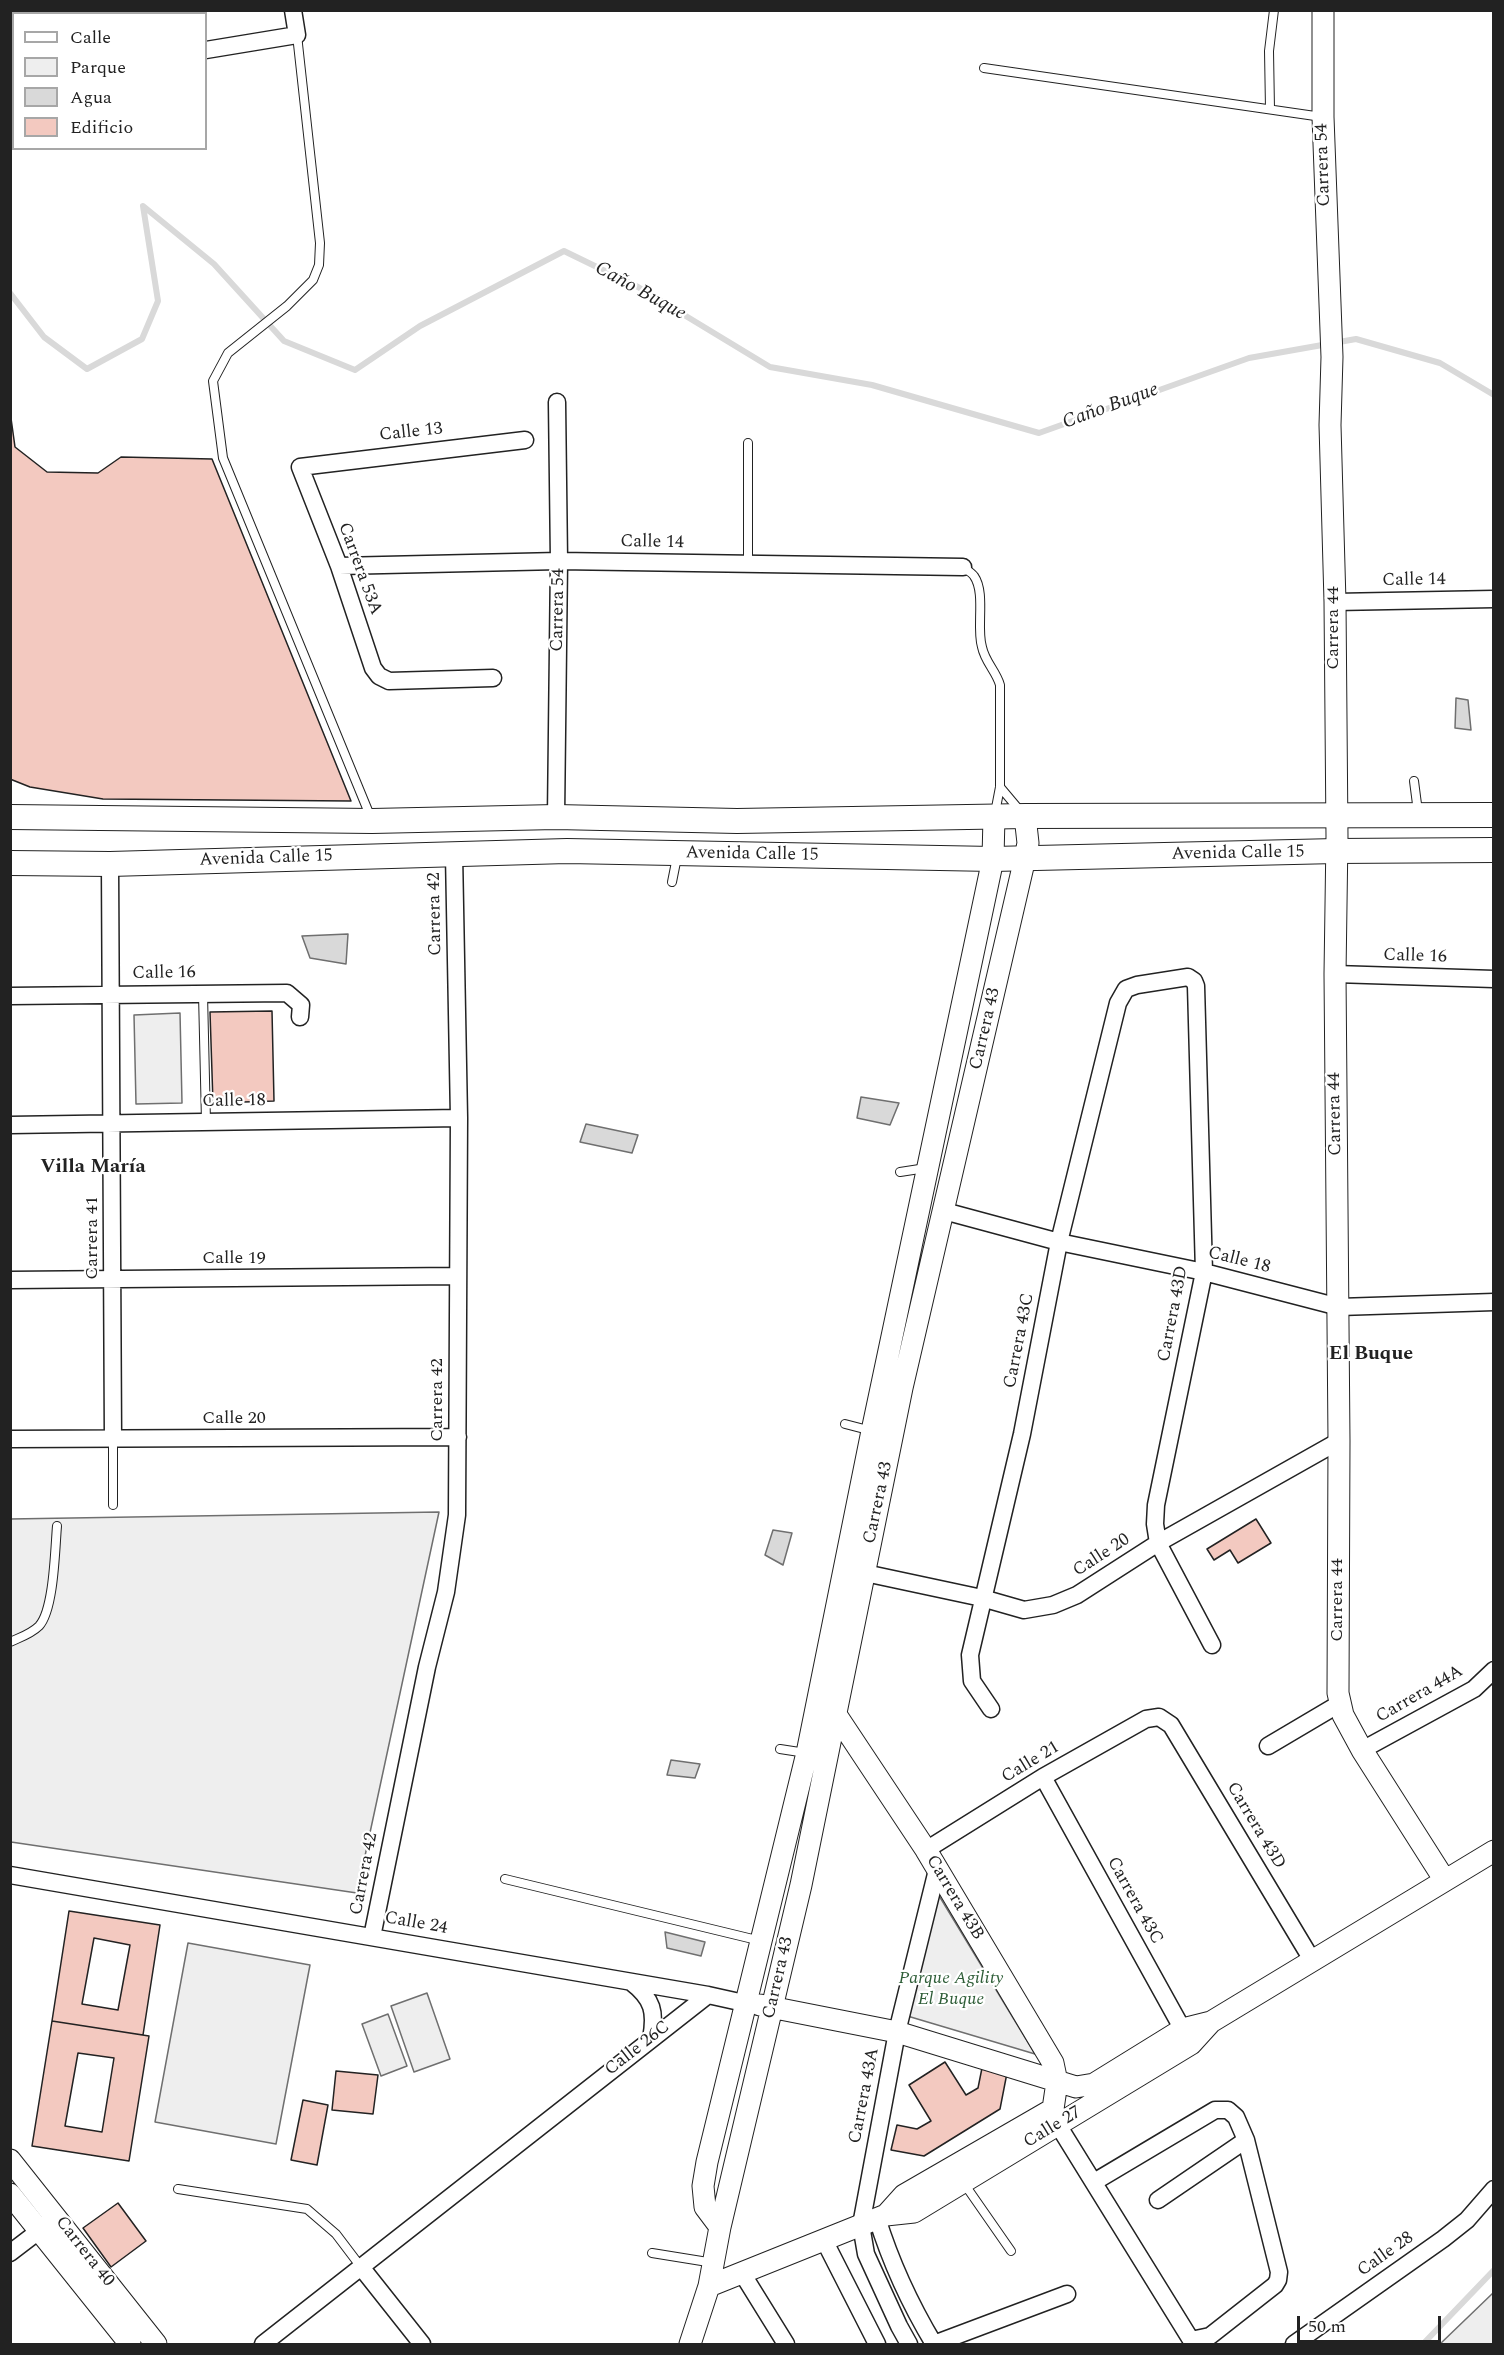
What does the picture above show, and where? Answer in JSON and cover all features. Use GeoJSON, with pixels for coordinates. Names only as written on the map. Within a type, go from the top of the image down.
{"type":"FeatureCollection","features":[{"type":"Feature","properties":{"kind":"main road","name":"Avenida Calle 15"},"geometry":{"type":"LineString","coordinates":[[10,817],[372,821],[556,818],[737,821],[994,816],[1494,815]]}},
{"type":"Feature","properties":{"kind":"main road","name":"Avenida Calle 15"},"geometry":{"type":"LineString","coordinates":[[10,863],[110,864],[567,851],[993,859],[1336,851],[1494,850]]}},
{"type":"Feature","properties":{"kind":"street"},"geometry":{"type":"LineString","coordinates":[[207,50],[297,35],[293,10]]}},
{"type":"Feature","properties":{"kind":"street","name":"Carrera 54"},"geometry":{"type":"LineString","coordinates":[[1323,10],[1323,117],[1329,320]]}},
{"type":"Feature","properties":{"kind":"street","name":"Carrera 44"},"geometry":{"type":"LineString","coordinates":[[1329,320],[1332,357],[1330,424],[1335,602],[1339,1704],[1362,1750],[1444,1880]]}},
{"type":"Feature","properties":{"kind":"street","name":"Carrera 54"},"geometry":{"type":"LineString","coordinates":[[556,818],[560,561],[557,402]]}},
{"type":"Feature","properties":{"kind":"street","name":"Calle 13"},"geometry":{"type":"LineString","coordinates":[[302,465],[525,440]]}},
{"type":"Feature","properties":{"kind":"street","name":"Carrera 53A"},"geometry":{"type":"LineString","coordinates":[[302,465],[300,469],[339,566],[373,668],[379,676],[388,681],[493,678]]}},
{"type":"Feature","properties":{"kind":"street","name":"Calle 14"},"geometry":{"type":"LineString","coordinates":[[339,566],[560,561],[963,567]]}},
{"type":"Feature","properties":{"kind":"street","name":"Calle 14"},"geometry":{"type":"LineString","coordinates":[[1335,602],[1494,599]]}},
{"type":"Feature","properties":{"kind":"street","name":"Carrera 43"},"geometry":{"type":"LineString","coordinates":[[709,2286],[720,2227],[801,1886],[817,1755],[872,1431],[993,859],[994,816]]}},
{"type":"Feature","properties":{"kind":"street","name":"Carrera 43"},"geometry":{"type":"LineString","coordinates":[[720,2227],[705,2207],[703,2186],[744,2003],[761,1941],[817,1755],[835,1713],[892,1437],[1028,843],[1025,816]]}},
{"type":"Feature","properties":{"kind":"street","name":"Carrera 42"},"geometry":{"type":"LineString","coordinates":[[372,1937],[427,1668],[438,1630],[457,1515],[459,1118],[454,854]]}},
{"type":"Feature","properties":{"kind":"street","name":"Carrera 41"},"geometry":{"type":"LineString","coordinates":[[110,864],[112,1439]]}},
{"type":"Feature","properties":{"kind":"street","name":"Calle 16"},"geometry":{"type":"LineString","coordinates":[[1335,974],[1494,979]]}},
{"type":"Feature","properties":{"kind":"street","name":"Carrera 43D"},"geometry":{"type":"LineString","coordinates":[[1137,985],[1188,977],[1194,981],[1196,986],[1204,1272],[1156,1505],[1155,1524],[1158,1544],[1212,1645]]}},
{"type":"Feature","properties":{"kind":"street","name":"Carrera 43C"},"geometry":{"type":"LineString","coordinates":[[991,1709],[972,1681],[970,1655],[1022,1434],[1059,1242],[1118,1003],[1126,989],[1137,985]]}},
{"type":"Feature","properties":{"kind":"street","name":"Calle 16"},"geometry":{"type":"LineString","coordinates":[[10,996],[287,993],[301,1005],[300,1017]]}},
{"type":"Feature","properties":{"kind":"street","name":"Calle 18"},"geometry":{"type":"LineString","coordinates":[[10,1125],[459,1118]]}},
{"type":"Feature","properties":{"kind":"street","name":"Calle 18"},"geometry":{"type":"LineString","coordinates":[[944,1211],[1059,1242],[1204,1272],[1339,1307],[1494,1302]]}},
{"type":"Feature","properties":{"kind":"street","name":"Calle 19"},"geometry":{"type":"LineString","coordinates":[[10,1280],[457,1276]]}},
{"type":"Feature","properties":{"kind":"street","name":"Calle 20"},"geometry":{"type":"LineString","coordinates":[[10,1439],[458,1437]]}},
{"type":"Feature","properties":{"kind":"street","name":"Calle 20"},"geometry":{"type":"LineString","coordinates":[[865,1573],[982,1598],[1024,1610],[1053,1605],[1077,1595],[1158,1544],[1339,1441]]}},
{"type":"Feature","properties":{"kind":"street","name":"Carrera 44A"},"geometry":{"type":"LineString","coordinates":[[1362,1750],[1474,1689],[1494,1670]]}},
{"type":"Feature","properties":{"kind":"street"},"geometry":{"type":"LineString","coordinates":[[1268,1746],[1339,1704]]}},
{"type":"Feature","properties":{"kind":"street","name":"Carrera 43B"},"geometry":{"type":"LineString","coordinates":[[835,1713],[926,1850],[1053,2063],[1057,2082],[1056,2117]]}},
{"type":"Feature","properties":{"kind":"street","name":"Carrera 43D"},"geometry":{"type":"LineString","coordinates":[[1159,1717],[1171,1725],[1312,1960]]}},
{"type":"Feature","properties":{"kind":"street","name":"Calle 21"},"geometry":{"type":"LineString","coordinates":[[926,1850],[1043,1777],[1146,1719],[1159,1717]]}},
{"type":"Feature","properties":{"kind":"street","name":"Carrera 43C"},"geometry":{"type":"LineString","coordinates":[[1043,1777],[1187,2036]]}},
{"type":"Feature","properties":{"kind":"street","name":"Calle 27"},"geometry":{"type":"LineString","coordinates":[[1057,2082],[1076,2087],[1095,2084],[1187,2036],[1494,1851]]}},
{"type":"Feature","properties":{"kind":"street","name":"Carrera 43A"},"geometry":{"type":"LineString","coordinates":[[909,2344],[866,2254],[875,2219],[897,2032],[937,1870]]}},
{"type":"Feature","properties":{"kind":"street","name":"Calle 24"},"geometry":{"type":"LineString","coordinates":[[10,1875],[708,1995]]}},
{"type":"Feature","properties":{"kind":"street"},"geometry":{"type":"LineString","coordinates":[[631,1982],[644,1992],[652,2007],[654,2023],[651,2039]]}},
{"type":"Feature","properties":{"kind":"street"},"geometry":{"type":"LineString","coordinates":[[708,1995],[897,2032],[1057,2082]]}},
{"type":"Feature","properties":{"kind":"street","name":"Calle 26C"},"geometry":{"type":"LineString","coordinates":[[263,2344],[708,1995]]}},
{"type":"Feature","properties":{"kind":"street","name":"Calle 27"},"geometry":{"type":"LineString","coordinates":[[709,2286],[875,2219],[914,2212],[1056,2117],[1187,2036]]}},
{"type":"Feature","properties":{"kind":"street"},"geometry":{"type":"LineString","coordinates":[[1056,2117],[1094,2182],[1191,2340],[1210,2336],[1275,2285],[1278,2280],[1279,2272],[1246,2140],[1236,2116],[1228,2110],[1215,2110],[1094,2182]]}},
{"type":"Feature","properties":{"kind":"street","name":"Calle 27"},"geometry":{"type":"LineString","coordinates":[[875,2219],[904,2195],[1056,2117]]}},
{"type":"Feature","properties":{"kind":"street"},"geometry":{"type":"LineString","coordinates":[[1158,2200],[1246,2140]]}},
{"type":"Feature","properties":{"kind":"street","name":"Carrera 40"},"geometry":{"type":"LineString","coordinates":[[10,2160],[156,2344]]}},
{"type":"Feature","properties":{"kind":"street","name":"Calle 28"},"geometry":{"type":"LineString","coordinates":[[1294,2344],[1443,2239],[1467,2220],[1494,2189]]}},
{"type":"Feature","properties":{"kind":"street","name":"Carrera 40"},"geometry":{"type":"LineString","coordinates":[[10,2194],[130,2344]]}},
{"type":"Feature","properties":{"kind":"street"},"geometry":{"type":"LineString","coordinates":[[10,2253],[56,2217]]}},
{"type":"Feature","properties":{"kind":"street","name":"Carrera 43A"},"geometry":{"type":"LineString","coordinates":[[875,2219],[912,2307],[934,2344]]}},
{"type":"Feature","properties":{"kind":"street"},"geometry":{"type":"LineString","coordinates":[[824,2240],[877,2344]]}},
{"type":"Feature","properties":{"kind":"street"},"geometry":{"type":"LineString","coordinates":[[361,2267],[422,2344]]}},
{"type":"Feature","properties":{"kind":"street"},"geometry":{"type":"LineString","coordinates":[[742,2273],[786,2344]]}},
{"type":"Feature","properties":{"kind":"street"},"geometry":{"type":"LineString","coordinates":[[690,2344],[709,2286]]}},
{"type":"Feature","properties":{"kind":"street"},"geometry":{"type":"LineString","coordinates":[[934,2344],[1067,2294]]}},
{"type":"Feature","properties":{"kind":"lane"},"geometry":{"type":"LineString","coordinates":[[1270,109],[1269,51],[1274,10]]}},
{"type":"Feature","properties":{"kind":"lane"},"geometry":{"type":"LineString","coordinates":[[297,35],[320,243],[319,265],[313,280],[287,306],[228,353],[213,381],[223,458],[372,821]]}},
{"type":"Feature","properties":{"kind":"lane"},"geometry":{"type":"LineString","coordinates":[[984,68],[1323,117]]}},
{"type":"Feature","properties":{"kind":"lane"},"geometry":{"type":"LineString","coordinates":[[748,443],[748,564]]}},
{"type":"Feature","properties":{"kind":"lane","name":"Carrera 43"},"geometry":{"type":"LineString","coordinates":[[963,567],[974,576],[979,588],[981,645],[986,660],[996,672],[1000,685],[1000,787],[994,816]]}},
{"type":"Feature","properties":{"kind":"lane"},"geometry":{"type":"LineString","coordinates":[[1414,781],[1418,815]]}},
{"type":"Feature","properties":{"kind":"lane"},"geometry":{"type":"LineString","coordinates":[[1000,787],[1025,816]]}},
{"type":"Feature","properties":{"kind":"lane"},"geometry":{"type":"LineString","coordinates":[[672,882],[678,853]]}},
{"type":"Feature","properties":{"kind":"lane"},"geometry":{"type":"LineString","coordinates":[[203,993],[206,1122]]}},
{"type":"Feature","properties":{"kind":"lane"},"geometry":{"type":"LineString","coordinates":[[900,1172],[929,1168]]}},
{"type":"Feature","properties":{"kind":"lane"},"geometry":{"type":"LineString","coordinates":[[845,1424],[892,1437]]}},
{"type":"Feature","properties":{"kind":"lane","name":"Carrera 41"},"geometry":{"type":"LineString","coordinates":[[112,1439],[113,1505]]}},
{"type":"Feature","properties":{"kind":"lane"},"geometry":{"type":"LineString","coordinates":[[10,1642],[29,1634],[41,1624],[50,1600],[57,1526]]}},
{"type":"Feature","properties":{"kind":"lane"},"geometry":{"type":"LineString","coordinates":[[780,1749],[817,1755]]}},
{"type":"Feature","properties":{"kind":"lane"},"geometry":{"type":"LineString","coordinates":[[505,1879],[761,1941]]}},
{"type":"Feature","properties":{"kind":"lane"},"geometry":{"type":"LineString","coordinates":[[962,2182],[1011,2251]]}},
{"type":"Feature","properties":{"kind":"lane"},"geometry":{"type":"LineString","coordinates":[[178,2189],[307,2209],[336,2234],[361,2267]]}},
{"type":"Feature","properties":{"kind":"lane"},"geometry":{"type":"LineString","coordinates":[[652,2253],[714,2263]]}},
{"type":"Feature","properties":{"kind":"green space"},"geometry":{"type":"Polygon","coordinates":[[[11,10],[193,10],[187,12],[12,12],[11,40],[11,10]]]}},
{"type":"Feature","properties":{"kind":"green space"},"geometry":{"type":"Polygon","coordinates":[[[180,1013],[182,1103],[136,1104],[134,1015],[180,1013]]]}},
{"type":"Feature","properties":{"kind":"green space"},"geometry":{"type":"Polygon","coordinates":[[[439,1512],[357,1893],[11,1842],[10,1519],[439,1512]]]}},
{"type":"Feature","properties":{"kind":"green space","name":"Parque Agility El Buque"},"geometry":{"type":"Polygon","coordinates":[[[938,1894],[1035,2054],[904,2015],[938,1894]]]}},
{"type":"Feature","properties":{"kind":"green space"},"geometry":{"type":"Polygon","coordinates":[[[188,1943],[310,1965],[276,2144],[155,2122],[188,1943]]]}},
{"type":"Feature","properties":{"kind":"green space"},"geometry":{"type":"Polygon","coordinates":[[[427,1993],[450,2059],[414,2072],[391,2006],[427,1993]]]}},
{"type":"Feature","properties":{"kind":"green space"},"geometry":{"type":"Polygon","coordinates":[[[388,2014],[407,2066],[381,2076],[362,2024],[388,2014]]]}},
{"type":"Feature","properties":{"kind":"green space"},"geometry":{"type":"Polygon","coordinates":[[[1493,2293],[1493,2344],[1440,2344],[1493,2293]]]}},
{"type":"Feature","properties":{"kind":"water"},"geometry":{"type":"Polygon","coordinates":[[[1456,698],[1468,700],[1471,730],[1455,728],[1456,698]]]}},
{"type":"Feature","properties":{"kind":"water"},"geometry":{"type":"Polygon","coordinates":[[[348,934],[346,964],[310,958],[302,936],[348,934]]]}},
{"type":"Feature","properties":{"kind":"water"},"geometry":{"type":"Polygon","coordinates":[[[861,1097],[899,1103],[890,1125],[857,1118],[861,1097]]]}},
{"type":"Feature","properties":{"kind":"water"},"geometry":{"type":"Polygon","coordinates":[[[586,1124],[638,1135],[632,1153],[580,1142],[586,1124]]]}},
{"type":"Feature","properties":{"kind":"water"},"geometry":{"type":"Polygon","coordinates":[[[773,1530],[792,1533],[783,1565],[765,1555],[773,1530]]]}},
{"type":"Feature","properties":{"kind":"water"},"geometry":{"type":"Polygon","coordinates":[[[671,1760],[700,1764],[695,1778],[667,1775],[671,1760]]]}},
{"type":"Feature","properties":{"kind":"water"},"geometry":{"type":"Polygon","coordinates":[[[665,1932],[705,1942],[701,1956],[667,1948],[665,1932]]]}},
{"type":"Feature","properties":{"kind":"building"},"geometry":{"type":"Polygon","coordinates":[[[10,411],[15,447],[47,472],[98,473],[121,457],[212,459],[351,801],[103,799],[30,787],[10,779],[10,411]]]}},
{"type":"Feature","properties":{"kind":"building"},"geometry":{"type":"Polygon","coordinates":[[[272,1011],[274,1101],[213,1103],[210,1012],[272,1011]]]}},
{"type":"Feature","properties":{"kind":"building"},"geometry":{"type":"Polygon","coordinates":[[[1256,1519],[1271,1543],[1238,1563],[1230,1550],[1214,1560],[1207,1549],[1256,1519]]]}},
{"type":"Feature","properties":{"kind":"building"},"geometry":{"type":"Polygon","coordinates":[[[69,1911],[160,1925],[143,2035],[52,2021],[69,1911]],[[94,1938],[82,2004],[118,2010],[130,1945],[94,1938]]]}},
{"type":"Feature","properties":{"kind":"building"},"geometry":{"type":"Polygon","coordinates":[[[52,2021],[149,2036],[129,2161],[32,2146],[52,2021]],[[78,2053],[65,2126],[102,2132],[114,2058],[78,2053]]]}},
{"type":"Feature","properties":{"kind":"building"},"geometry":{"type":"Polygon","coordinates":[[[945,2062],[966,2095],[978,2088],[982,2068],[1007,2073],[1000,2109],[924,2156],[891,2150],[897,2125],[917,2129],[931,2121],[909,2085],[945,2062]]]}},
{"type":"Feature","properties":{"kind":"building"},"geometry":{"type":"Polygon","coordinates":[[[336,2071],[378,2075],[373,2114],[332,2110],[336,2071]]]}},
{"type":"Feature","properties":{"kind":"building"},"geometry":{"type":"Polygon","coordinates":[[[303,2100],[328,2105],[317,2165],[291,2160],[303,2100]]]}},
{"type":"Feature","properties":{"kind":"building"},"geometry":{"type":"Polygon","coordinates":[[[118,2203],[146,2241],[111,2267],[83,2228],[118,2203]]]}},
{"type":"Feature","properties":{"kind":"waterway","name":"Caño Buque"},"geometry":{"type":"LineString","coordinates":[[10,293],[44,337],[87,369],[142,339],[158,301],[143,206],[214,264],[284,341],[355,370],[420,326],[564,251],[638,287],[770,367],[872,385],[1039,433],[1249,358],[1356,339],[1440,363],[1494,395]]}},
{"type":"Feature","properties":{"kind":"waterway"},"geometry":{"type":"LineString","coordinates":[[1423,2344],[1494,2270]]}},
{"type":"Feature","properties":{"kind":"district","name":"Villa María"},"geometry":{"type":"Point","coordinates":[93,1168]}},
{"type":"Feature","properties":{"kind":"district","name":"El Buque"},"geometry":{"type":"Point","coordinates":[1371,1355]}}]}
